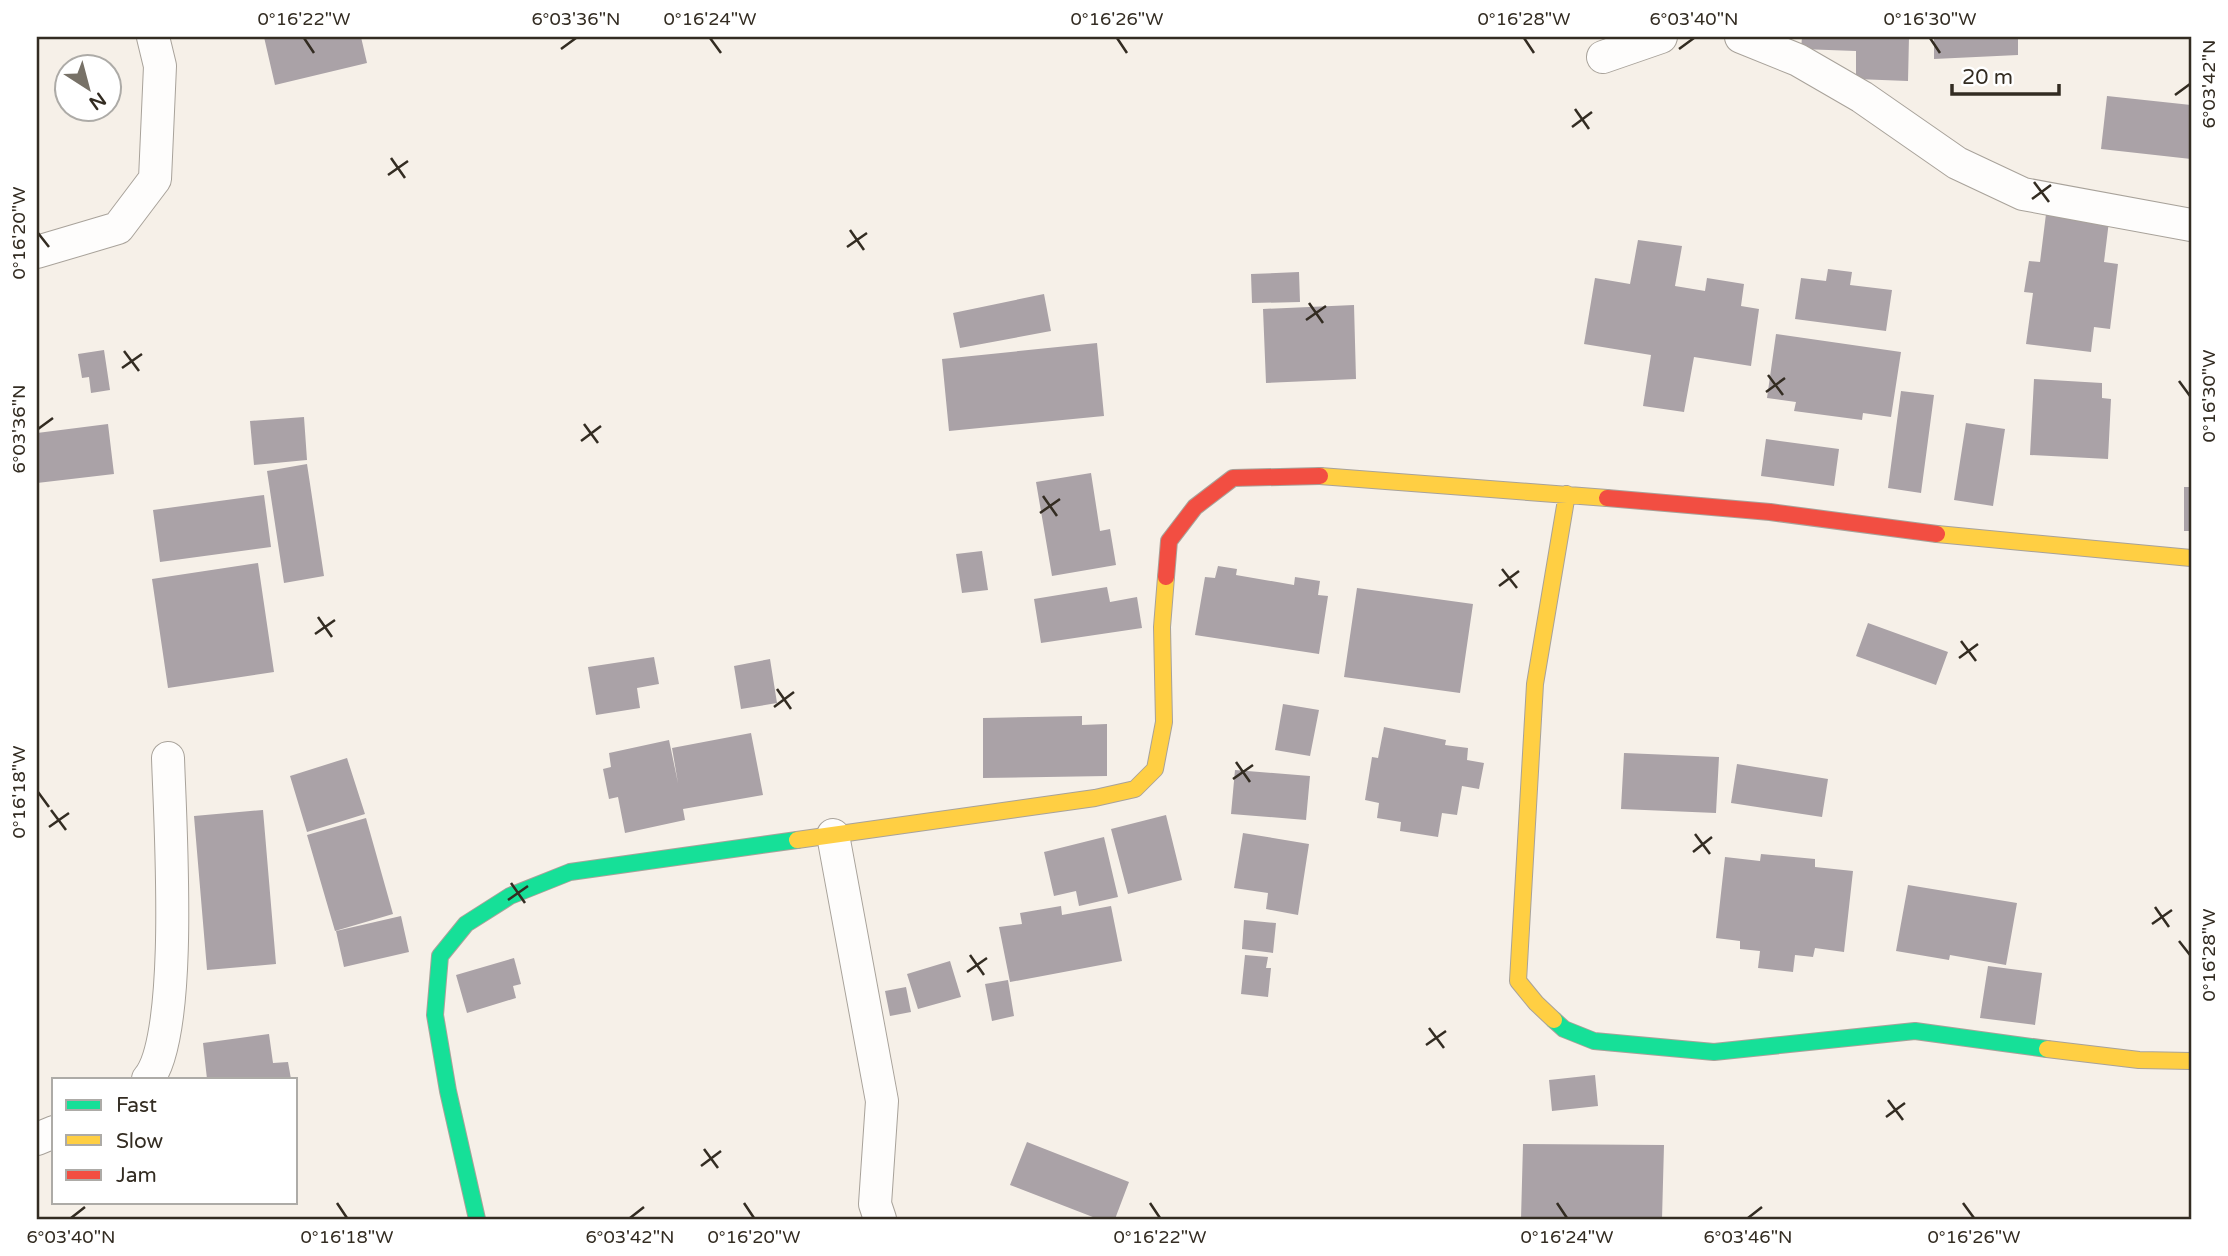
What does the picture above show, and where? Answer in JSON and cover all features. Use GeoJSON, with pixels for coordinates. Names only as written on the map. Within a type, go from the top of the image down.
{"type":"FeatureCollection","features":[{"type":"Feature","properties":{"kind":"street"},"geometry":{"type":"LineString","coordinates":[[37,252],[117,228],[155,179],[160,66],[153,37]]}},
{"type":"Feature","properties":{"kind":"street"},"geometry":{"type":"LineString","coordinates":[[1603,57],[1661,37]]}},
{"type":"Feature","properties":{"kind":"street"},"geometry":{"type":"LineString","coordinates":[[1741,37],[1798,60],[1862,97],[1956,163],[2023,194],[2191,225]]}},
{"type":"Feature","properties":{"kind":"street"},"geometry":{"type":"LineString","coordinates":[[477,1219],[448,1091],[435,1015],[440,956],[466,924],[510,896],[570,872],[1095,798],[1135,789],[1155,769],[1164,722],[1162,627],[1169,541],[1195,507],[1233,478],[1324,476],[1567,494],[1770,512],[1971,538],[2191,558]]}},
{"type":"Feature","properties":{"kind":"street"},"geometry":{"type":"LineString","coordinates":[[1567,494],[1535,684],[1518,981],[1536,1003],[1564,1029],[1594,1041],[1714,1052],[1915,1031],[1998,1044],[2139,1060],[2191,1061]]}},
{"type":"Feature","properties":{"kind":"street"},"geometry":{"type":"LineString","coordinates":[[149,1078],[155,1071],[169,1001],[172,940],[168,758]]}},
{"type":"Feature","properties":{"kind":"street"},"geometry":{"type":"LineString","coordinates":[[833,835],[882,1101],[876,1204],[880,1219]]}},
{"type":"Feature","properties":{"kind":"building"},"geometry":{"type":"Polygon","coordinates":[[[264,37],[361,37],[367,63],[275,85],[264,37]]]}},
{"type":"Feature","properties":{"kind":"building"},"geometry":{"type":"Polygon","coordinates":[[[1802,37],[1909,37],[1908,81],[1856,79],[1856,51],[1801,49],[1802,37]]]}},
{"type":"Feature","properties":{"kind":"building"},"geometry":{"type":"Polygon","coordinates":[[[1934,37],[2018,37],[2018,55],[1934,59],[1934,37]]]}},
{"type":"Feature","properties":{"kind":"building"},"geometry":{"type":"Polygon","coordinates":[[[2107,96],[2191,105],[2191,159],[2101,149],[2107,96]]]}},
{"type":"Feature","properties":{"kind":"building"},"geometry":{"type":"Polygon","coordinates":[[[2046,214],[2109,221],[2104,262],[2118,264],[2110,329],[2094,327],[2091,352],[2026,344],[2033,293],[2024,292],[2029,261],[2040,262],[2046,214]]]}},
{"type":"Feature","properties":{"kind":"building"},"geometry":{"type":"Polygon","coordinates":[[[1638,240],[1682,246],[1675,286],[1705,291],[1707,278],[1744,284],[1741,306],[1759,309],[1751,366],[1694,357],[1684,412],[1643,406],[1651,355],[1584,344],[1595,278],[1630,284],[1638,240]]]}},
{"type":"Feature","properties":{"kind":"building"},"geometry":{"type":"Polygon","coordinates":[[[1828,269],[1852,272],[1850,285],[1892,290],[1886,331],[1795,319],[1801,278],[1826,281],[1828,269]]]}},
{"type":"Feature","properties":{"kind":"building"},"geometry":{"type":"Polygon","coordinates":[[[1299,272],[1300,302],[1252,303],[1251,274],[1299,272]]]}},
{"type":"Feature","properties":{"kind":"building"},"geometry":{"type":"Polygon","coordinates":[[[1044,294],[1051,331],[960,348],[953,313],[1044,294]]]}},
{"type":"Feature","properties":{"kind":"building"},"geometry":{"type":"Polygon","coordinates":[[[1354,305],[1356,379],[1266,383],[1263,309],[1354,305]]]}},
{"type":"Feature","properties":{"kind":"building"},"geometry":{"type":"Polygon","coordinates":[[[1776,334],[1901,352],[1891,417],[1863,413],[1862,420],[1794,411],[1796,402],[1767,398],[1776,334]]]}},
{"type":"Feature","properties":{"kind":"building"},"geometry":{"type":"Polygon","coordinates":[[[1097,343],[1104,416],[949,431],[942,359],[1097,343]]]}},
{"type":"Feature","properties":{"kind":"building"},"geometry":{"type":"Polygon","coordinates":[[[104,350],[110,390],[91,393],[89,377],[82,378],[78,354],[104,350]]]}},
{"type":"Feature","properties":{"kind":"building"},"geometry":{"type":"Polygon","coordinates":[[[2034,379],[2102,383],[2102,398],[2111,399],[2108,459],[2030,455],[2034,379]]]}},
{"type":"Feature","properties":{"kind":"building"},"geometry":{"type":"Polygon","coordinates":[[[1901,391],[1934,395],[1921,493],[1888,488],[1901,391]]]}},
{"type":"Feature","properties":{"kind":"building"},"geometry":{"type":"Polygon","coordinates":[[[304,417],[307,460],[254,465],[250,421],[304,417]]]}},
{"type":"Feature","properties":{"kind":"building"},"geometry":{"type":"Polygon","coordinates":[[[1966,423],[2005,429],[1993,506],[1954,500],[1966,423]]]}},
{"type":"Feature","properties":{"kind":"building"},"geometry":{"type":"Polygon","coordinates":[[[108,424],[114,474],[37,483],[37,433],[108,424]]]}},
{"type":"Feature","properties":{"kind":"building"},"geometry":{"type":"Polygon","coordinates":[[[1766,439],[1839,449],[1834,486],[1761,476],[1766,439]]]}},
{"type":"Feature","properties":{"kind":"building"},"geometry":{"type":"Polygon","coordinates":[[[307,464],[324,576],[284,583],[267,471],[307,464]]]}},
{"type":"Feature","properties":{"kind":"building"},"geometry":{"type":"Polygon","coordinates":[[[1091,473],[1100,531],[1110,529],[1116,565],[1052,576],[1036,482],[1091,473]]]}},
{"type":"Feature","properties":{"kind":"building"},"geometry":{"type":"Polygon","coordinates":[[[2184,487],[2191,487],[2191,531],[2184,531],[2184,487]]]}},
{"type":"Feature","properties":{"kind":"building"},"geometry":{"type":"Polygon","coordinates":[[[264,495],[271,547],[160,562],[153,510],[264,495]]]}},
{"type":"Feature","properties":{"kind":"building"},"geometry":{"type":"Polygon","coordinates":[[[982,551],[988,590],[962,593],[956,554],[982,551]]]}},
{"type":"Feature","properties":{"kind":"building"},"geometry":{"type":"Polygon","coordinates":[[[258,563],[274,672],[168,688],[152,579],[258,563]]]}},
{"type":"Feature","properties":{"kind":"building"},"geometry":{"type":"Polygon","coordinates":[[[1218,566],[1237,569],[1236,575],[1294,585],[1295,577],[1320,581],[1318,595],[1328,596],[1319,654],[1195,635],[1205,577],[1215,578],[1218,566]]]}},
{"type":"Feature","properties":{"kind":"building"},"geometry":{"type":"Polygon","coordinates":[[[1107,587],[1110,602],[1137,597],[1142,628],[1041,643],[1034,599],[1107,587]]]}},
{"type":"Feature","properties":{"kind":"building"},"geometry":{"type":"Polygon","coordinates":[[[1357,588],[1473,604],[1460,693],[1344,677],[1357,588]]]}},
{"type":"Feature","properties":{"kind":"building"},"geometry":{"type":"Polygon","coordinates":[[[1868,623],[1948,652],[1936,685],[1856,656],[1868,623]]]}},
{"type":"Feature","properties":{"kind":"building"},"geometry":{"type":"Polygon","coordinates":[[[654,657],[659,684],[637,688],[640,708],[596,715],[588,667],[654,657]]]}},
{"type":"Feature","properties":{"kind":"building"},"geometry":{"type":"Polygon","coordinates":[[[770,659],[777,703],[741,709],[734,666],[770,659]]]}},
{"type":"Feature","properties":{"kind":"building"},"geometry":{"type":"Polygon","coordinates":[[[1283,704],[1319,710],[1310,756],[1275,750],[1283,704]]]}},
{"type":"Feature","properties":{"kind":"building"},"geometry":{"type":"Polygon","coordinates":[[[1082,716],[1082,725],[1107,724],[1107,776],[983,778],[983,718],[1082,716]]]}},
{"type":"Feature","properties":{"kind":"building"},"geometry":{"type":"Polygon","coordinates":[[[1384,727],[1446,740],[1445,745],[1468,748],[1467,760],[1484,763],[1479,789],[1462,786],[1457,815],[1442,813],[1438,837],[1400,831],[1401,822],[1377,818],[1379,803],[1365,800],[1372,757],[1378,758],[1384,727]]]}},
{"type":"Feature","properties":{"kind":"building"},"geometry":{"type":"Polygon","coordinates":[[[751,733],[763,795],[683,809],[685,820],[625,833],[618,797],[609,799],[603,769],[611,767],[609,753],[669,740],[678,783],[672,748],[751,733]]]}},
{"type":"Feature","properties":{"kind":"building"},"geometry":{"type":"Polygon","coordinates":[[[1624,753],[1719,757],[1716,813],[1621,809],[1624,753]]]}},
{"type":"Feature","properties":{"kind":"building"},"geometry":{"type":"Polygon","coordinates":[[[347,758],[365,814],[307,832],[290,776],[347,758]]]}},
{"type":"Feature","properties":{"kind":"building"},"geometry":{"type":"Polygon","coordinates":[[[1737,764],[1828,779],[1822,817],[1731,803],[1737,764]]]}},
{"type":"Feature","properties":{"kind":"building"},"geometry":{"type":"Polygon","coordinates":[[[1235,770],[1310,776],[1306,820],[1231,814],[1235,770]]]}},
{"type":"Feature","properties":{"kind":"building"},"geometry":{"type":"Polygon","coordinates":[[[263,810],[276,964],[207,970],[194,816],[263,810]]]}},
{"type":"Feature","properties":{"kind":"building"},"geometry":{"type":"Polygon","coordinates":[[[1166,815],[1182,880],[1128,894],[1111,829],[1166,815]]]}},
{"type":"Feature","properties":{"kind":"building"},"geometry":{"type":"Polygon","coordinates":[[[366,818],[393,914],[335,931],[307,835],[366,818]]]}},
{"type":"Feature","properties":{"kind":"building"},"geometry":{"type":"Polygon","coordinates":[[[1243,833],[1309,844],[1298,915],[1266,909],[1268,893],[1234,888],[1243,833]]]}},
{"type":"Feature","properties":{"kind":"building"},"geometry":{"type":"Polygon","coordinates":[[[1104,837],[1118,897],[1079,906],[1076,891],[1054,896],[1044,852],[1104,837]]]}},
{"type":"Feature","properties":{"kind":"building"},"geometry":{"type":"Polygon","coordinates":[[[1761,854],[1815,859],[1815,867],[1853,871],[1844,952],[1815,948],[1813,957],[1795,955],[1793,972],[1758,968],[1760,951],[1740,949],[1740,941],[1716,938],[1725,857],[1760,861],[1761,854]]]}},
{"type":"Feature","properties":{"kind":"building"},"geometry":{"type":"Polygon","coordinates":[[[1908,885],[2017,903],[2006,965],[1950,955],[1949,960],[1896,951],[1908,885]]]}},
{"type":"Feature","properties":{"kind":"building"},"geometry":{"type":"Polygon","coordinates":[[[1061,906],[1062,915],[1111,906],[1122,961],[1010,982],[999,927],[1022,924],[1020,913],[1061,906]]]}},
{"type":"Feature","properties":{"kind":"building"},"geometry":{"type":"Polygon","coordinates":[[[401,916],[409,952],[344,967],[336,931],[401,916]]]}},
{"type":"Feature","properties":{"kind":"building"},"geometry":{"type":"Polygon","coordinates":[[[1244,920],[1276,923],[1273,953],[1242,949],[1244,920]]]}},
{"type":"Feature","properties":{"kind":"building"},"geometry":{"type":"Polygon","coordinates":[[[1245,955],[1268,957],[1266,968],[1271,968],[1268,997],[1241,994],[1245,955]]]}},
{"type":"Feature","properties":{"kind":"building"},"geometry":{"type":"Polygon","coordinates":[[[514,958],[521,984],[513,986],[516,998],[467,1013],[456,975],[514,958]]]}},
{"type":"Feature","properties":{"kind":"building"},"geometry":{"type":"Polygon","coordinates":[[[950,961],[961,997],[918,1009],[907,974],[950,961]]]}},
{"type":"Feature","properties":{"kind":"building"},"geometry":{"type":"Polygon","coordinates":[[[1988,966],[2042,973],[2035,1025],[1980,1018],[1988,966]]]}},
{"type":"Feature","properties":{"kind":"building"},"geometry":{"type":"Polygon","coordinates":[[[1008,980],[1014,1016],[992,1021],[985,984],[1008,980]]]}},
{"type":"Feature","properties":{"kind":"building"},"geometry":{"type":"Polygon","coordinates":[[[906,987],[911,1012],[890,1016],[885,991],[906,987]]]}},
{"type":"Feature","properties":{"kind":"building"},"geometry":{"type":"Polygon","coordinates":[[[269,1034],[273,1063],[288,1062],[291,1078],[207,1078],[203,1043],[269,1034]]]}},
{"type":"Feature","properties":{"kind":"building"},"geometry":{"type":"Polygon","coordinates":[[[1595,1075],[1598,1106],[1552,1111],[1549,1080],[1595,1075]]]}},
{"type":"Feature","properties":{"kind":"building"},"geometry":{"type":"Polygon","coordinates":[[[1027,1142],[1129,1182],[1115,1219],[1098,1219],[1010,1185],[1027,1142]]]}},
{"type":"Feature","properties":{"kind":"building"},"geometry":{"type":"Polygon","coordinates":[[[1523,1144],[1664,1145],[1662,1219],[1521,1219],[1523,1144]]]}},
{"type":"Feature","properties":{"kind":"traffic: fast"},"geometry":{"type":"LineString","coordinates":[[477,1219],[448,1091],[435,1015],[440,956],[466,924],[510,896],[570,872],[797,840]]}},
{"type":"Feature","properties":{"kind":"traffic: fast"},"geometry":{"type":"LineString","coordinates":[[1554,1020],[1564,1029],[1594,1041],[1714,1052],[1915,1031],[2047,1049]]}},
{"type":"Feature","properties":{"kind":"traffic: slow"},"geometry":{"type":"LineString","coordinates":[[1320,476],[1607,498]]}},
{"type":"Feature","properties":{"kind":"traffic: slow"},"geometry":{"type":"LineString","coordinates":[[1554,1020],[1518,981],[1535,684],[1567,494]]}},
{"type":"Feature","properties":{"kind":"traffic: slow"},"geometry":{"type":"LineString","coordinates":[[1937,534],[2191,558]]}},
{"type":"Feature","properties":{"kind":"traffic: slow"},"geometry":{"type":"LineString","coordinates":[[797,840],[1095,798],[1135,789],[1155,769],[1164,722],[1162,627],[1166,577]]}},
{"type":"Feature","properties":{"kind":"traffic: slow"},"geometry":{"type":"LineString","coordinates":[[2047,1049],[2139,1060],[2191,1061]]}},
{"type":"Feature","properties":{"kind":"traffic: jam"},"geometry":{"type":"LineString","coordinates":[[1166,577],[1169,541],[1195,507],[1233,478],[1320,476]]}},
{"type":"Feature","properties":{"kind":"traffic: jam"},"geometry":{"type":"LineString","coordinates":[[1607,498],[1770,512],[1937,534]]}}]}
